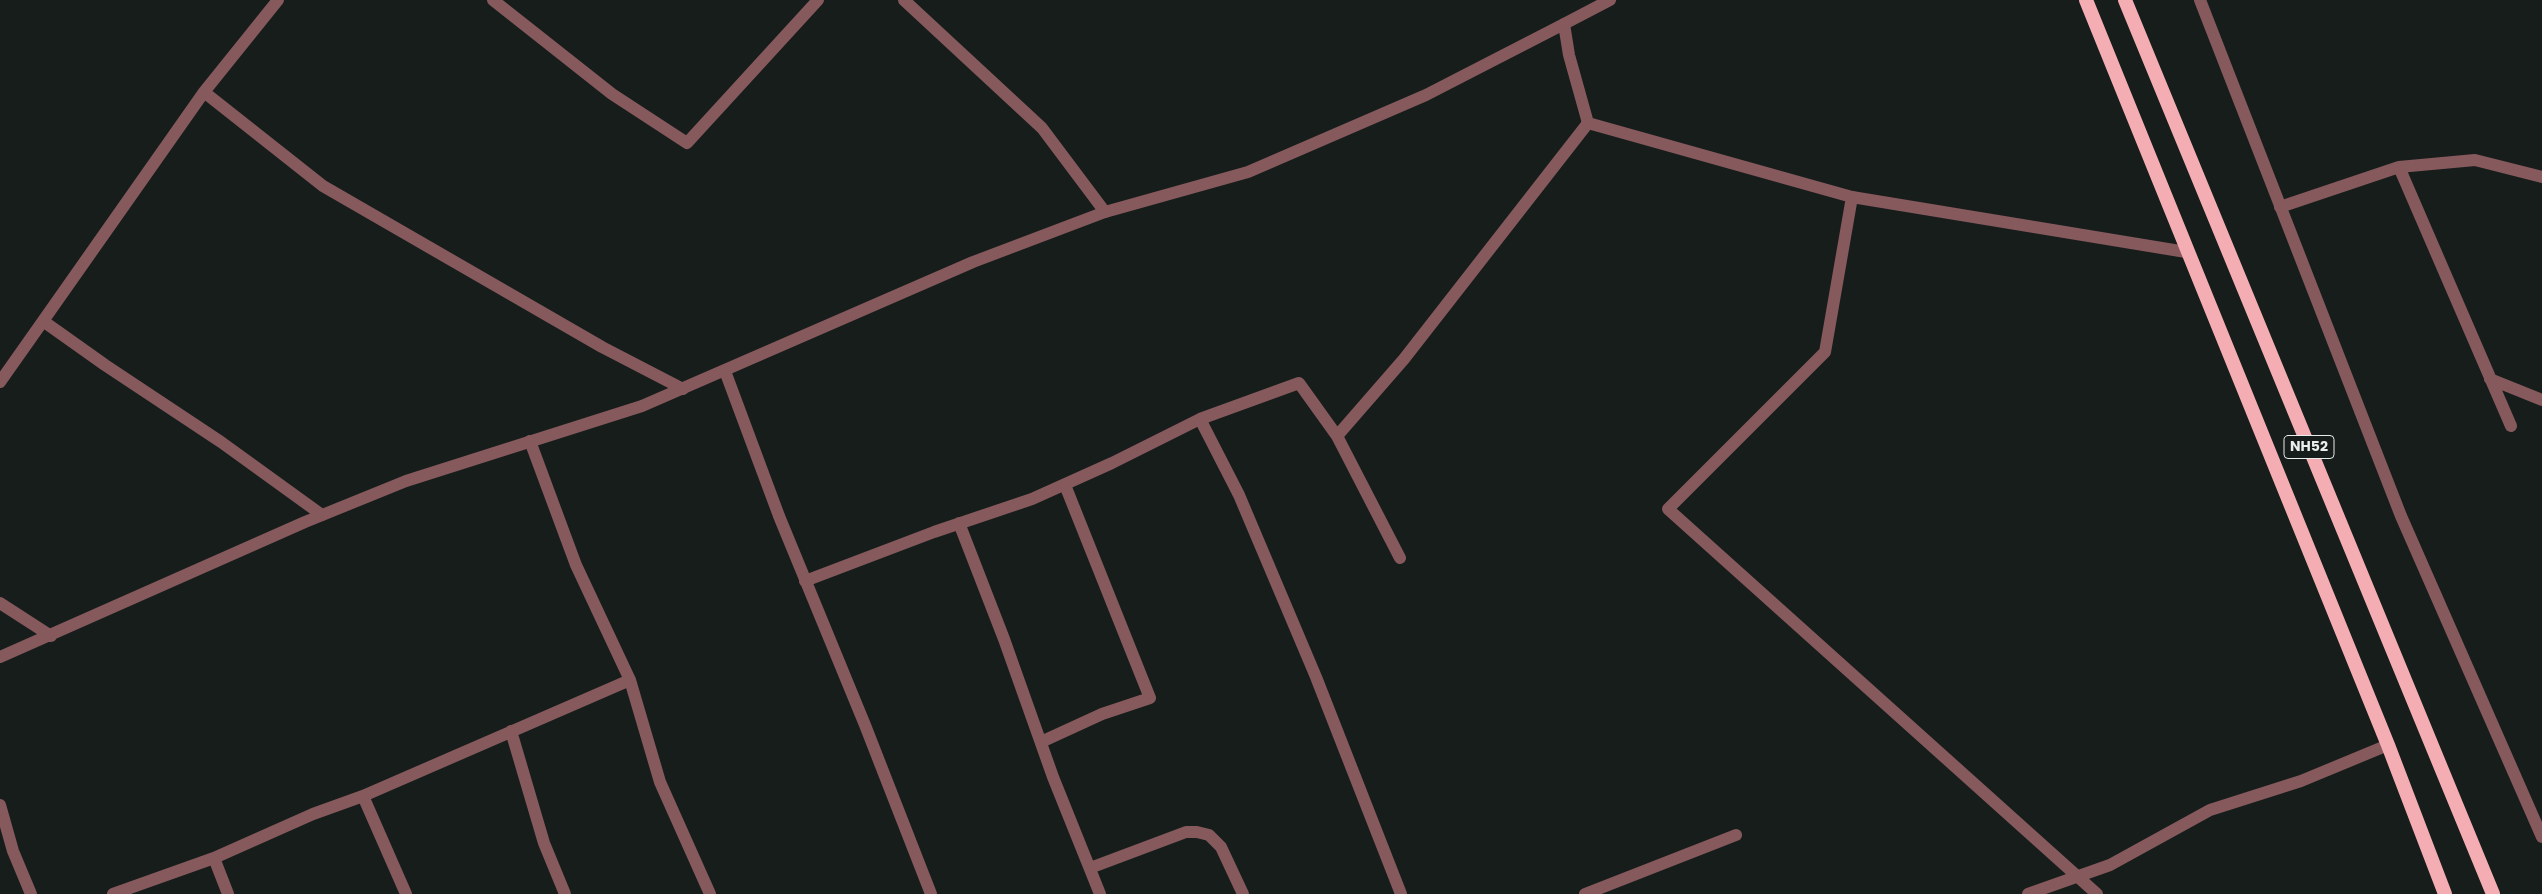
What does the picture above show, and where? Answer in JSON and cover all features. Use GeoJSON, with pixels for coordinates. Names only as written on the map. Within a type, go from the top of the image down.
{"type":"FeatureCollection","features":[{"type":"Feature","properties":{"kind":"highway","name":"NH52"},"geometry":{"type":"LineString","coordinates":[[2086,0],[2186,252],[2388,745],[2445,894]]}},
{"type":"Feature","properties":{"kind":"highway","name":"NH52"},"geometry":{"type":"LineString","coordinates":[[2125,0],[2493,894]]}},
{"type":"Feature","properties":{"kind":"street"},"geometry":{"type":"LineString","coordinates":[[0,382],[204,92],[278,0]]}},
{"type":"Feature","properties":{"kind":"street"},"geometry":{"type":"LineString","coordinates":[[493,0],[612,94],[687,143],[818,0]]}},
{"type":"Feature","properties":{"kind":"street"},"geometry":{"type":"LineString","coordinates":[[904,0],[1042,128],[1105,212]]}},
{"type":"Feature","properties":{"kind":"street"},"geometry":{"type":"LineString","coordinates":[[0,657],[51,636],[322,514],[406,481],[642,406],[973,262],[1105,212],[1248,172],[1426,95],[1610,0]]}},
{"type":"Feature","properties":{"kind":"street"},"geometry":{"type":"LineString","coordinates":[[2200,0],[2401,516],[2542,837]]}},
{"type":"Feature","properties":{"kind":"street"},"geometry":{"type":"LineString","coordinates":[[1564,24],[1569,55],[1588,123]]}},
{"type":"Feature","properties":{"kind":"street"},"geometry":{"type":"LineString","coordinates":[[204,92],[323,186],[602,347],[683,389]]}},
{"type":"Feature","properties":{"kind":"street"},"geometry":{"type":"LineString","coordinates":[[1588,123],[1852,197],[2186,252]]}},
{"type":"Feature","properties":{"kind":"street"},"geometry":{"type":"LineString","coordinates":[[1337,436],[1404,359],[1588,123]]}},
{"type":"Feature","properties":{"kind":"street"},"geometry":{"type":"LineString","coordinates":[[2280,207],[2399,167],[2475,160],[2542,177]]}},
{"type":"Feature","properties":{"kind":"street"},"geometry":{"type":"LineString","coordinates":[[2399,167],[2511,426]]}},
{"type":"Feature","properties":{"kind":"street"},"geometry":{"type":"LineString","coordinates":[[1852,197],[1825,352],[1668,509],[2097,894]]}},
{"type":"Feature","properties":{"kind":"street"},"geometry":{"type":"LineString","coordinates":[[43,320],[105,365],[221,442],[322,514]]}},
{"type":"Feature","properties":{"kind":"street"},"geometry":{"type":"LineString","coordinates":[[725,371],[778,516],[865,725],[931,894]]}},
{"type":"Feature","properties":{"kind":"street"},"geometry":{"type":"LineString","coordinates":[[2490,379],[2542,400]]}},
{"type":"Feature","properties":{"kind":"street"},"geometry":{"type":"LineString","coordinates":[[805,581],[1032,499],[1200,419],[1299,383],[1337,436],[1400,558]]}},
{"type":"Feature","properties":{"kind":"street"},"geometry":{"type":"LineString","coordinates":[[1200,419],[1239,495],[1316,677],[1401,894]]}},
{"type":"Feature","properties":{"kind":"street"},"geometry":{"type":"LineString","coordinates":[[530,441],[576,565],[630,680],[660,782],[710,894]]}},
{"type":"Feature","properties":{"kind":"street"},"geometry":{"type":"LineString","coordinates":[[1041,742],[1102,714],[1150,698],[1064,485]]}},
{"type":"Feature","properties":{"kind":"street"},"geometry":{"type":"LineString","coordinates":[[959,524],[1100,894]]}},
{"type":"Feature","properties":{"kind":"street"},"geometry":{"type":"LineString","coordinates":[[0,603],[51,636]]}},
{"type":"Feature","properties":{"kind":"street"},"geometry":{"type":"LineString","coordinates":[[113,894],[214,858],[313,814],[363,796],[630,680]]}},
{"type":"Feature","properties":{"kind":"street"},"geometry":{"type":"LineString","coordinates":[[511,731],[544,843],[565,894]]}},
{"type":"Feature","properties":{"kind":"street"},"geometry":{"type":"LineString","coordinates":[[2028,894],[2110,865],[2210,810],[2301,782],[2388,745]]}},
{"type":"Feature","properties":{"kind":"street"},"geometry":{"type":"LineString","coordinates":[[363,796],[406,894]]}},
{"type":"Feature","properties":{"kind":"street"},"geometry":{"type":"LineString","coordinates":[[0,805],[13,851],[31,894]]}},
{"type":"Feature","properties":{"kind":"street"},"geometry":{"type":"LineString","coordinates":[[1090,868],[1186,832],[1197,832],[1209,835],[1221,847],[1243,894]]}},
{"type":"Feature","properties":{"kind":"street"},"geometry":{"type":"LineString","coordinates":[[1585,894],[1736,835]]}},
{"type":"Feature","properties":{"kind":"street"},"geometry":{"type":"LineString","coordinates":[[214,858],[228,894]]}}]}
